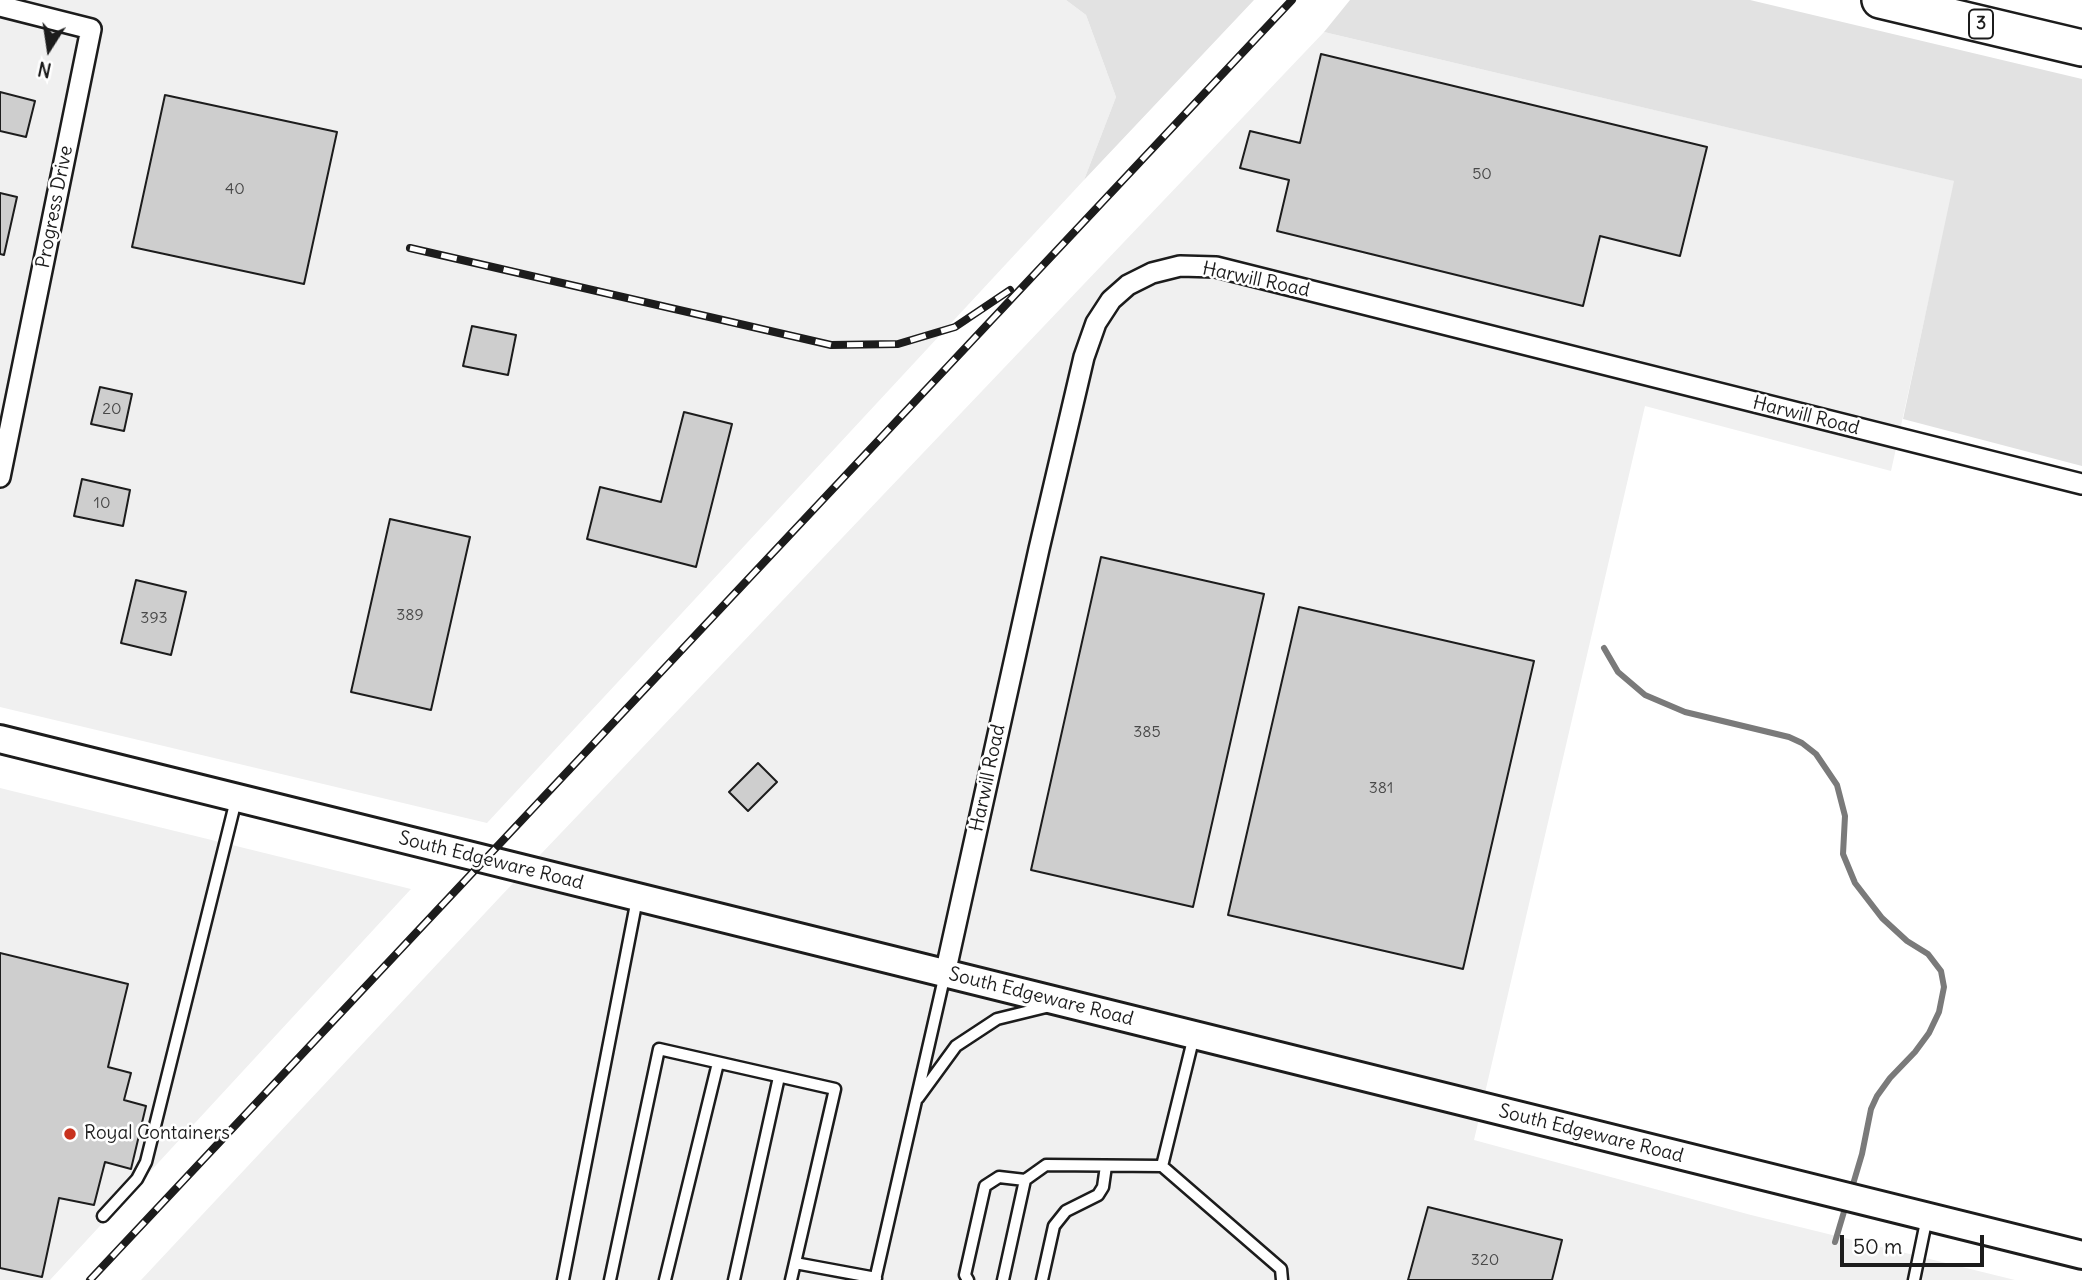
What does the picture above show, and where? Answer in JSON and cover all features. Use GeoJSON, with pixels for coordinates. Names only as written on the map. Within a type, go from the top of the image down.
{"type":"FeatureCollection","features":[{"type":"Feature","properties":{"kind":"highway","name":"3"},"geometry":{"type":"LineString","coordinates":[[1880,0],[2082,48]]}},
{"type":"Feature","properties":{"kind":"main road","name":"South Edgeware Road"},"geometry":{"type":"LineString","coordinates":[[0,739],[2082,1255]]}},
{"type":"Feature","properties":{"kind":"street","name":"Progress Drive"},"geometry":{"type":"LineString","coordinates":[[0,6],[91,29],[0,477]]}},
{"type":"Feature","properties":{"kind":"street","name":"Harwill Road"},"geometry":{"type":"LineString","coordinates":[[945,974],[1084,356],[1096,323],[1111,300],[1128,285],[1152,273],[1180,266],[1216,267],[2082,484]]}},
{"type":"Feature","properties":{"kind":"lane"},"geometry":{"type":"LineString","coordinates":[[103,1216],[137,1179],[146,1162],[236,799]]}},
{"type":"Feature","properties":{"kind":"lane"},"geometry":{"type":"LineString","coordinates":[[563,1280],[637,897]]}},
{"type":"Feature","properties":{"kind":"lane"},"geometry":{"type":"LineString","coordinates":[[795,1264],[876,1279],[945,974]]}},
{"type":"Feature","properties":{"kind":"lane"},"geometry":{"type":"LineString","coordinates":[[916,1101],[956,1046],[997,1020],[1062,1003]]}},
{"type":"Feature","properties":{"kind":"lane"},"geometry":{"type":"LineString","coordinates":[[1162,1166],[1194,1035]]}},
{"type":"Feature","properties":{"kind":"lane"},"geometry":{"type":"LineString","coordinates":[[610,1280],[659,1049],[835,1089],[791,1280]]}},
{"type":"Feature","properties":{"kind":"lane"},"geometry":{"type":"LineString","coordinates":[[664,1280],[718,1063]]}},
{"type":"Feature","properties":{"kind":"lane"},"geometry":{"type":"LineString","coordinates":[[734,1280],[779,1077]]}},
{"type":"Feature","properties":{"kind":"lane"},"geometry":{"type":"LineString","coordinates":[[1003,1280],[1025,1180],[1046,1165],[1162,1166],[1281,1269],[1283,1280]]}},
{"type":"Feature","properties":{"kind":"lane"},"geometry":{"type":"LineString","coordinates":[[1042,1280],[1054,1226],[1066,1211],[1098,1195],[1103,1187],[1106,1166]]}},
{"type":"Feature","properties":{"kind":"lane"},"geometry":{"type":"LineString","coordinates":[[968,1280],[965,1275],[985,1185],[999,1177],[1025,1180]]}},
{"type":"Feature","properties":{"kind":"lane"},"geometry":{"type":"LineString","coordinates":[[1914,1280],[1928,1217]]}},
{"type":"Feature","properties":{"kind":"shaded area"},"geometry":{"type":"Polygon","coordinates":[[[0,0],[1066,0],[1086,15],[1116,97],[1084,180],[487,823],[0,707],[0,0]]]}},
{"type":"Feature","properties":{"kind":"shaded area"},"geometry":{"type":"Polygon","coordinates":[[[1066,0],[1254,0],[1084,180],[1116,97],[1086,15],[1066,0]]]}},
{"type":"Feature","properties":{"kind":"shaded area"},"geometry":{"type":"Polygon","coordinates":[[[1350,0],[1750,0],[2082,79],[2082,466],[1903,419],[1954,181],[1324,32],[1350,0]]]}},
{"type":"Feature","properties":{"kind":"shaded area"},"geometry":{"type":"Polygon","coordinates":[[[1324,32],[1955,181],[1891,471],[1645,406],[1474,1140],[1751,1215],[2015,1280],[141,1280],[500,897],[1324,32]]]}},
{"type":"Feature","properties":{"kind":"shaded area"},"geometry":{"type":"Polygon","coordinates":[[[0,788],[411,889],[50,1280],[0,1280],[0,788]]]}},
{"type":"Feature","properties":{"kind":"building"},"geometry":{"type":"Polygon","coordinates":[[[1321,54],[1707,147],[1680,256],[1600,236],[1583,306],[1277,231],[1289,180],[1240,168],[1250,131],[1300,143],[1321,54]]]}},
{"type":"Feature","properties":{"kind":"building"},"geometry":{"type":"Polygon","coordinates":[[[0,92],[35,101],[26,137],[0,131],[0,92]]]}},
{"type":"Feature","properties":{"kind":"building"},"geometry":{"type":"Polygon","coordinates":[[[165,95],[337,132],[304,284],[132,247],[165,95]]]}},
{"type":"Feature","properties":{"kind":"building"},"geometry":{"type":"Polygon","coordinates":[[[0,193],[17,197],[4,255],[0,254],[0,193]]]}},
{"type":"Feature","properties":{"kind":"building"},"geometry":{"type":"Polygon","coordinates":[[[472,326],[516,335],[508,375],[463,366],[472,326]]]}},
{"type":"Feature","properties":{"kind":"building"},"geometry":{"type":"Polygon","coordinates":[[[100,387],[132,394],[124,431],[91,424],[100,387]]]}},
{"type":"Feature","properties":{"kind":"building"},"geometry":{"type":"Polygon","coordinates":[[[684,412],[732,424],[696,567],[587,539],[600,487],[661,502],[684,412]]]}},
{"type":"Feature","properties":{"kind":"building"},"geometry":{"type":"Polygon","coordinates":[[[82,479],[130,490],[123,526],[74,516],[82,479]]]}},
{"type":"Feature","properties":{"kind":"building"},"geometry":{"type":"Polygon","coordinates":[[[390,519],[470,537],[431,710],[351,692],[390,519]]]}},
{"type":"Feature","properties":{"kind":"building"},"geometry":{"type":"Polygon","coordinates":[[[1101,557],[1264,594],[1193,907],[1031,870],[1101,557]]]}},
{"type":"Feature","properties":{"kind":"building"},"geometry":{"type":"Polygon","coordinates":[[[136,580],[186,592],[171,655],[121,643],[136,580]]]}},
{"type":"Feature","properties":{"kind":"building"},"geometry":{"type":"Polygon","coordinates":[[[1299,607],[1534,661],[1463,969],[1228,915],[1299,607]]]}},
{"type":"Feature","properties":{"kind":"building"},"geometry":{"type":"Polygon","coordinates":[[[758,763],[777,782],[748,811],[729,792],[758,763]]]}},
{"type":"Feature","properties":{"kind":"building","name":"Royal Containers"},"geometry":{"type":"Polygon","coordinates":[[[0,953],[128,984],[108,1067],[131,1073],[124,1100],[146,1106],[131,1169],[105,1162],[94,1205],[59,1198],[42,1277],[0,1268],[0,953]]]}},
{"type":"Feature","properties":{"kind":"building"},"geometry":{"type":"Polygon","coordinates":[[[1428,1207],[1562,1240],[1552,1280],[1408,1280],[1428,1207]]]}},
{"type":"Feature","properties":{"kind":"waterway"},"geometry":{"type":"LineString","coordinates":[[1604,648],[1618,672],[1645,695],[1685,712],[1789,737],[1816,754],[1837,785],[1845,816],[1843,854],[1855,883],[1882,918],[1907,941],[1928,954],[1941,971],[1944,987],[1939,1012],[1929,1033],[1915,1052],[1877,1096],[1871,1109],[1851,1191]]}},
{"type":"Feature","properties":{"kind":"waterway"},"geometry":{"type":"LineString","coordinates":[[1835,1242],[1846,1205]]}},
{"type":"Feature","properties":{"kind":"railway"},"geometry":{"type":"LineString","coordinates":[[90,1280],[1292,0]]}},
{"type":"Feature","properties":{"kind":"railway"},"geometry":{"type":"LineString","coordinates":[[410,248],[831,345],[898,344],[955,327],[1010,290]]}},
{"type":"Feature","properties":{"kind":"place","name":"Royal Containers"},"geometry":{"type":"Point","coordinates":[70,1134]}}]}
